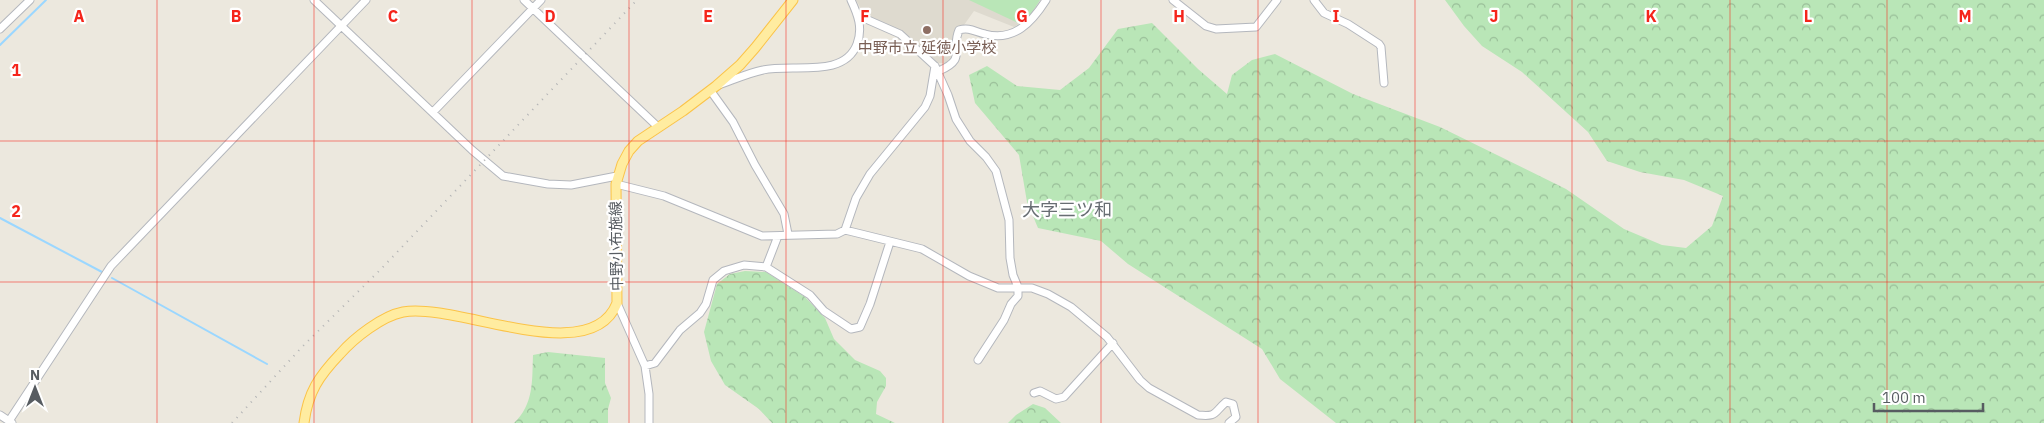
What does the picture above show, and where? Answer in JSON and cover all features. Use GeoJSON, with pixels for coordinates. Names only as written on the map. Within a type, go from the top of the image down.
{"type":"FeatureCollection","features":[{"type":"Feature","properties":{"kind":"main road","name":"中野小布施線"},"geometry":{"type":"LineString","coordinates":[[304,423],[307,404],[315,384],[327,368],[348,345],[364,332],[401,312],[416,310],[440,312],[548,333],[570,333],[593,328],[606,321],[617,303],[617,180],[629,151],[638,141],[683,112],[713,88],[756,48],[793,0]]}},
{"type":"Feature","properties":{"kind":"street"},"geometry":{"type":"LineString","coordinates":[[0,29],[30,0]]}},
{"type":"Feature","properties":{"kind":"street"},"geometry":{"type":"LineString","coordinates":[[314,0],[472,150],[503,176],[540,183],[571,184],[617,180],[664,196],[762,236],[836,234],[845,230],[922,249],[983,283],[998,288],[1032,288],[1048,294],[1071,307],[1113,343],[1140,380],[1149,388],[1198,415],[1216,414],[1226,402],[1233,404],[1236,417],[1229,423]]}},
{"type":"Feature","properties":{"kind":"street"},"geometry":{"type":"LineString","coordinates":[[0,416],[10,422],[111,266],[366,0]]}},
{"type":"Feature","properties":{"kind":"street"},"geometry":{"type":"LineString","coordinates":[[524,0],[658,127]]}},
{"type":"Feature","properties":{"kind":"street"},"geometry":{"type":"LineString","coordinates":[[434,112],[541,0]]}},
{"type":"Feature","properties":{"kind":"street"},"geometry":{"type":"LineString","coordinates":[[788,234],[784,214],[713,88],[764,70],[831,66],[845,61],[855,50],[860,36],[859,16],[851,0]]}},
{"type":"Feature","properties":{"kind":"street"},"geometry":{"type":"LineString","coordinates":[[937,68],[950,66],[955,60],[958,51],[955,39],[959,30],[968,27],[996,37],[1017,31],[1030,23],[1046,0]]}},
{"type":"Feature","properties":{"kind":"street"},"geometry":{"type":"LineString","coordinates":[[1173,0],[1206,26],[1216,29],[1256,27],[1277,0]]}},
{"type":"Feature","properties":{"kind":"street"},"geometry":{"type":"LineString","coordinates":[[1314,0],[1324,14],[1348,24],[1379,44],[1381,47],[1384,83]]}},
{"type":"Feature","properties":{"kind":"street"},"geometry":{"type":"LineString","coordinates":[[859,16],[900,34],[937,68],[956,119],[970,141],[986,157],[996,171],[1009,220],[1010,258],[1013,275],[1018,287],[1018,296],[1011,304],[1004,320],[978,360]]}},
{"type":"Feature","properties":{"kind":"street"},"geometry":{"type":"LineString","coordinates":[[845,230],[856,198],[870,174],[925,107],[930,96],[937,68]]}},
{"type":"Feature","properties":{"kind":"street"},"geometry":{"type":"LineString","coordinates":[[766,267],[778,236]]}},
{"type":"Feature","properties":{"kind":"street"},"geometry":{"type":"LineString","coordinates":[[645,366],[655,363],[680,330],[700,313],[706,304],[713,280],[724,271],[744,265],[766,267],[810,295],[824,311],[851,329],[860,328],[870,304],[890,242]]}},
{"type":"Feature","properties":{"kind":"street"},"geometry":{"type":"LineString","coordinates":[[617,303],[645,366],[649,394],[649,423]]}},
{"type":"Feature","properties":{"kind":"street"},"geometry":{"type":"LineString","coordinates":[[1034,393],[1040,391],[1056,398],[1064,397],[1113,343]]}},
{"type":"Feature","properties":{"kind":"shaded area","name":"中野市立 延徳小学校"},"geometry":{"type":"Polygon","coordinates":[[[856,0],[1040,0],[1028,19],[1014,27],[974,11],[964,25],[953,34],[952,57],[946,63],[937,63],[902,32],[869,16],[856,0]]]}},
{"type":"Feature","properties":{"kind":"green space"},"geometry":{"type":"Polygon","coordinates":[[[969,0],[1040,0],[1028,19],[1020,24],[969,0]]]}},
{"type":"Feature","properties":{"kind":"green space"},"geometry":{"type":"Polygon","coordinates":[[[1445,0],[2044,0],[2044,423],[1336,423],[1280,379],[1262,349],[1128,264],[1101,241],[1038,228],[1027,202],[1019,155],[975,103],[969,75],[987,66],[1017,86],[1060,90],[1089,68],[1118,29],[1152,23],[1198,69],[1227,94],[1232,75],[1252,60],[1275,54],[1353,94],[1440,127],[1566,189],[1624,229],[1662,245],[1686,248],[1712,226],[1723,196],[1684,180],[1640,172],[1607,161],[1588,132],[1522,72],[1482,46],[1445,0]]]}},
{"type":"Feature","properties":{"kind":"green space"},"geometry":{"type":"Polygon","coordinates":[[[745,271],[766,272],[805,297],[825,318],[834,339],[855,360],[880,371],[886,378],[886,386],[877,402],[876,414],[895,423],[772,423],[759,409],[725,385],[711,361],[704,332],[717,284],[730,274],[745,271]]]}},
{"type":"Feature","properties":{"kind":"green space"},"geometry":{"type":"Polygon","coordinates":[[[548,352],[605,358],[605,383],[611,398],[608,409],[608,423],[514,423],[521,416],[529,400],[533,355],[548,352]]]}},
{"type":"Feature","properties":{"kind":"green space"},"geometry":{"type":"Polygon","coordinates":[[[1033,404],[1045,408],[1061,423],[1008,423],[1016,415],[1033,404]]]}},
{"type":"Feature","properties":{"kind":"waterway"},"geometry":{"type":"LineString","coordinates":[[0,45],[46,0]]}},
{"type":"Feature","properties":{"kind":"waterway"},"geometry":{"type":"LineString","coordinates":[[0,218],[102,272]]}},
{"type":"Feature","properties":{"kind":"waterway"},"geometry":{"type":"LineString","coordinates":[[112,278],[267,364]]}},
{"type":"Feature","properties":{"kind":"railway"},"geometry":{"type":"LineString","coordinates":[[232,423],[302,347],[382,268],[637,0]]}},
{"type":"Feature","properties":{"kind":"place","name":"中野市立 延徳小学校"},"geometry":{"type":"Point","coordinates":[927,30]}},
{"type":"Feature","properties":{"kind":"district","name":"大字三ツ和"},"geometry":{"type":"Point","coordinates":[1067,209]}}]}
